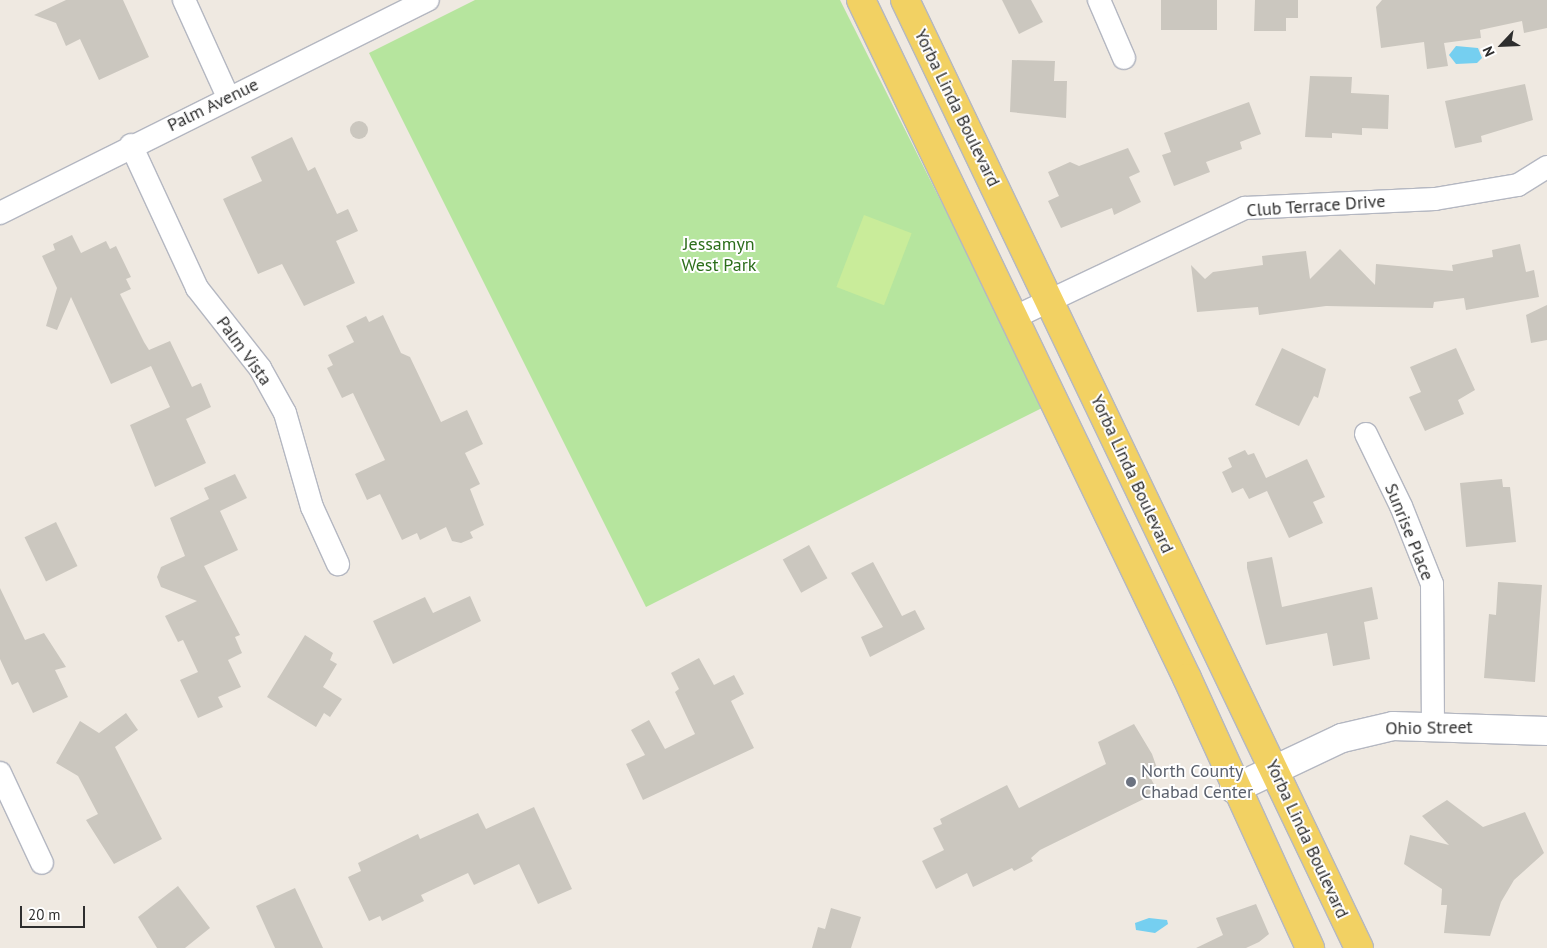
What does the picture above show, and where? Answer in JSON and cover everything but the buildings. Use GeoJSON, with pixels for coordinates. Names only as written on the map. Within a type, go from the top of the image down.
{"type":"FeatureCollection","features":[{"type":"Feature","properties":{"kind":"main road"},"geometry":{"type":"LineString","coordinates":[[861,0],[1187,678],[1234,789],[1310,948]]}},
{"type":"Feature","properties":{"kind":"main road","name":"Yorba Linda Boulevard"},"geometry":{"type":"LineString","coordinates":[[905,0],[1359,948]]}},
{"type":"Feature","properties":{"kind":"street"},"geometry":{"type":"LineString","coordinates":[[184,0],[228,97]]}},
{"type":"Feature","properties":{"kind":"street","name":"Palm Avenue"},"geometry":{"type":"LineString","coordinates":[[0,213],[228,97],[428,0]]}},
{"type":"Feature","properties":{"kind":"street"},"geometry":{"type":"LineString","coordinates":[[1099,0],[1124,58]]}},
{"type":"Feature","properties":{"kind":"street","name":"Palm Vista"},"geometry":{"type":"LineString","coordinates":[[132,145],[197,288],[260,368],[285,413],[312,507],[338,564]]}},
{"type":"Feature","properties":{"kind":"street","name":"Club Terrace Drive"},"geometry":{"type":"LineString","coordinates":[[1014,318],[1245,208],[1435,199],[1518,185],[1547,167]]}},
{"type":"Feature","properties":{"kind":"street","name":"Sunrise Place"},"geometry":{"type":"LineString","coordinates":[[1366,434],[1401,506],[1432,584],[1433,724]]}},
{"type":"Feature","properties":{"kind":"street","name":"Ohio Street"},"geometry":{"type":"LineString","coordinates":[[1234,789],[1342,738],[1393,726],[1433,724],[1547,731]]}},
{"type":"Feature","properties":{"kind":"street"},"geometry":{"type":"LineString","coordinates":[[0,774],[42,863]]}},
{"type":"Feature","properties":{"kind":"green space","name":"Jessamyn West Park"},"geometry":{"type":"Polygon","coordinates":[[[475,0],[840,0],[1044,407],[646,607],[369,53],[475,0]]]}},
{"type":"Feature","properties":{"kind":"green space"},"geometry":{"type":"Polygon","coordinates":[[[864,215],[912,233],[884,305],[836,287],[864,215]]]}},
{"type":"Feature","properties":{"kind":"water"},"geometry":{"type":"Polygon","coordinates":[[[1456,46],[1478,48],[1482,58],[1477,63],[1456,64],[1449,55],[1456,46]]]}},
{"type":"Feature","properties":{"kind":"water"},"geometry":{"type":"Polygon","coordinates":[[[1149,918],[1167,920],[1168,924],[1155,933],[1136,930],[1135,923],[1149,918]]]}},
{"type":"Feature","properties":{"kind":"place","name":"North County Chabad Center"},"geometry":{"type":"Point","coordinates":[1131,782]}}]}
